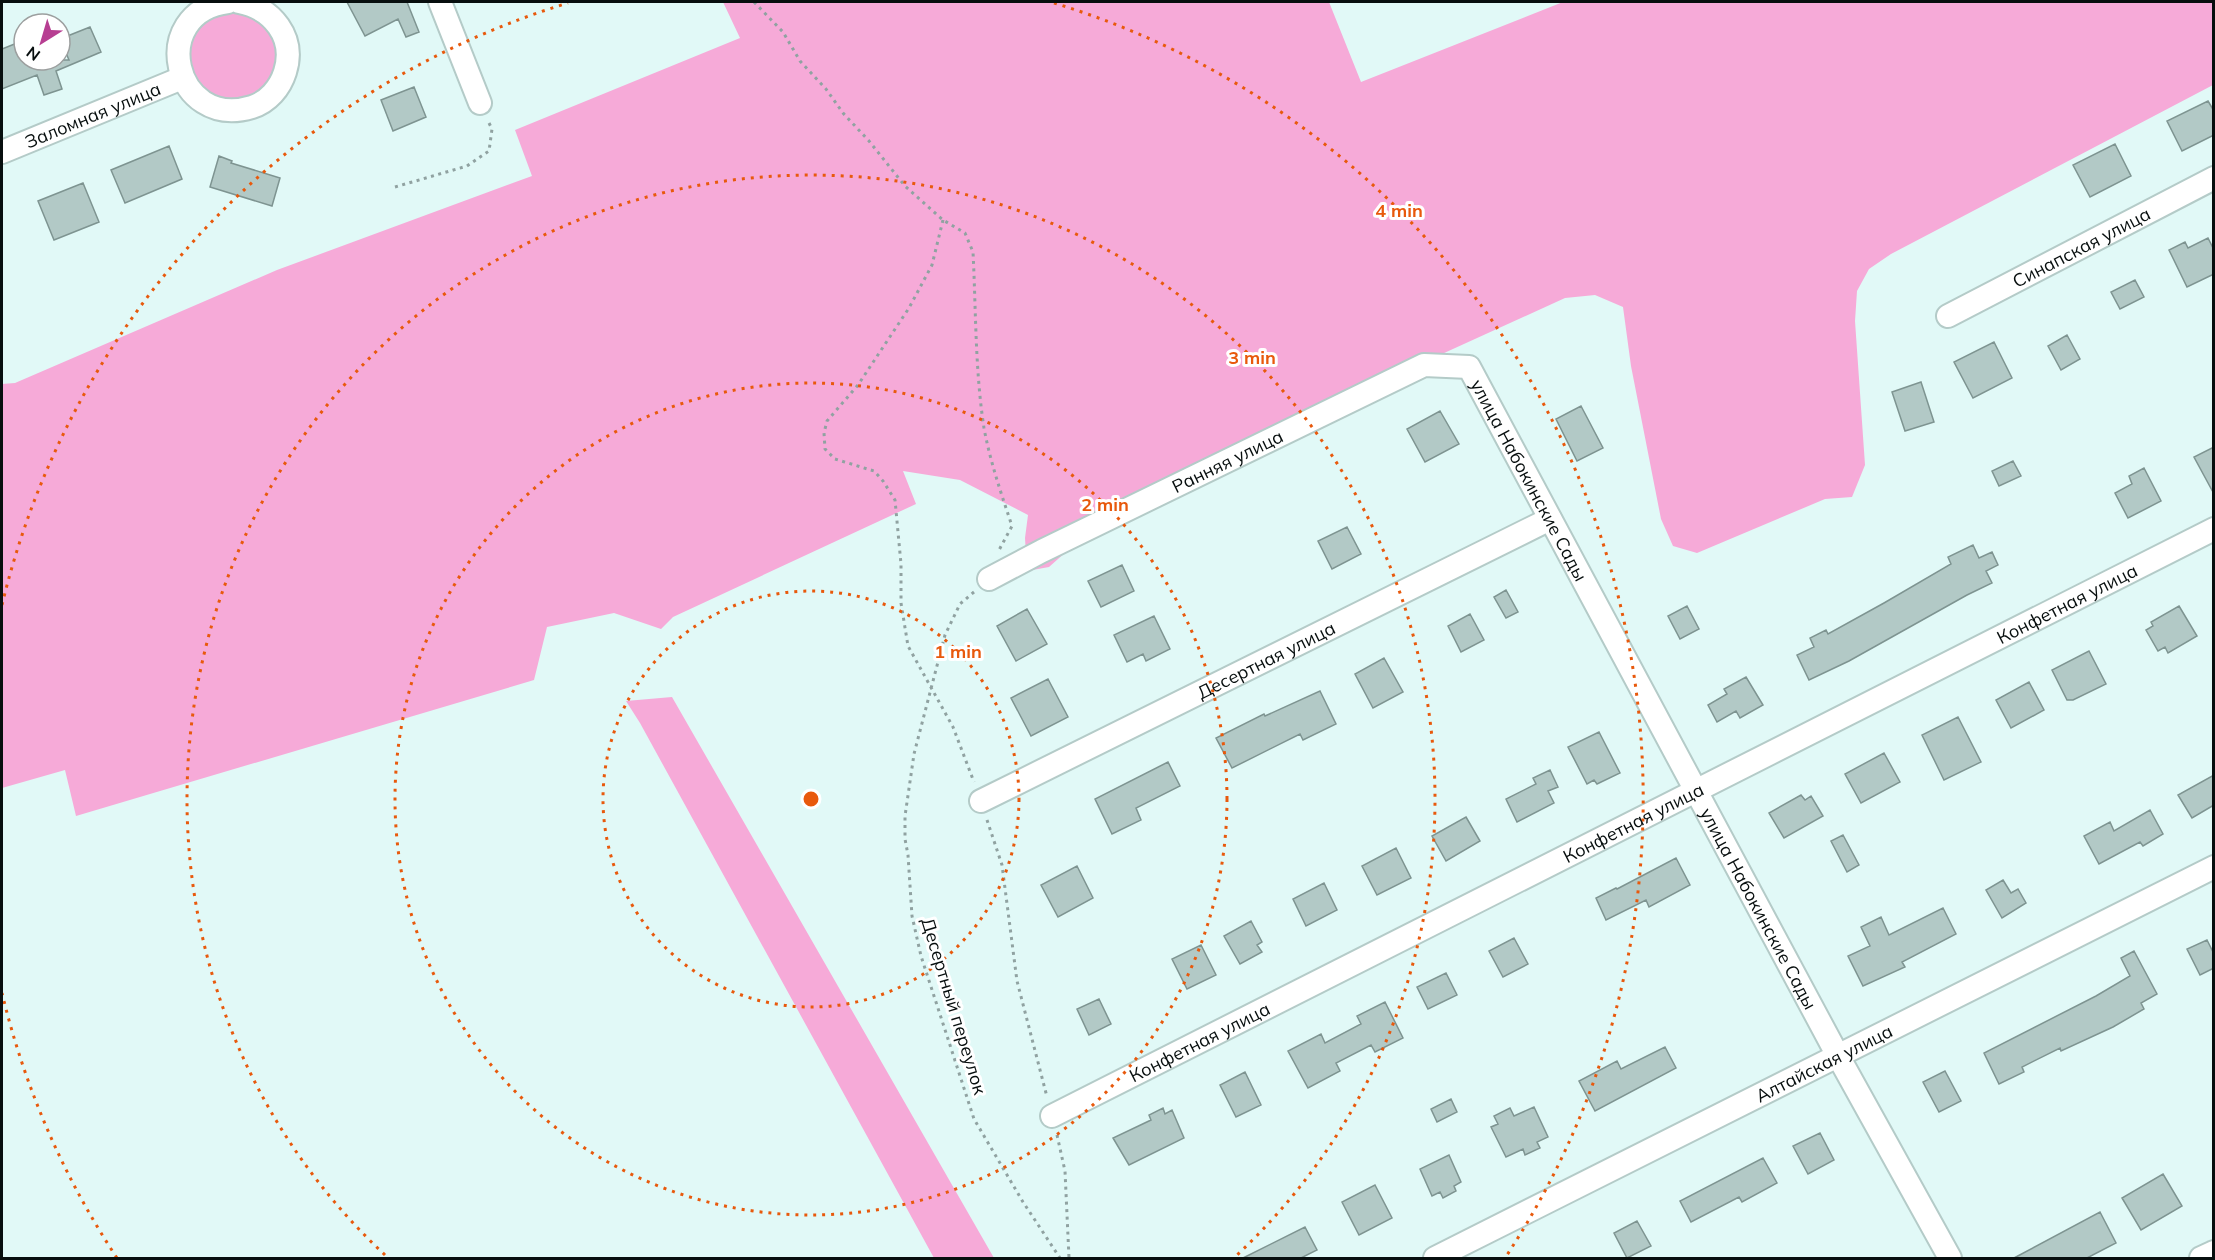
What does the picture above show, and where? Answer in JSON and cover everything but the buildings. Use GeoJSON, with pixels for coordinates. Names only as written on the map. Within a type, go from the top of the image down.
{"type":"FeatureCollection","features":[{"type":"Feature","properties":{"kind":"street"},"geometry":{"type":"LineString","coordinates":[[228,2],[217,3],[200,11],[187,24],[179,41],[178,60],[182,78],[192,93],[205,104],[222,110],[240,111],[257,105],[272,95],[282,81],[288,64],[287,46],[281,28],[269,14],[253,4],[239,2]]}},
{"type":"Feature","properties":{"kind":"street"},"geometry":{"type":"LineString","coordinates":[[440,2],[480,103]]}},
{"type":"Feature","properties":{"kind":"street","name":"Заломная улица"},"geometry":{"type":"LineString","coordinates":[[2,152],[182,78]]}},
{"type":"Feature","properties":{"kind":"street","name":"Синапская улица"},"geometry":{"type":"LineString","coordinates":[[1948,316],[2214,178]]}},
{"type":"Feature","properties":{"kind":"street","name":"Ранняя улица"},"geometry":{"type":"LineString","coordinates":[[989,579],[1424,365],[1469,367]]}},
{"type":"Feature","properties":{"kind":"street","name":"улица Набокинские Сады"},"geometry":{"type":"LineString","coordinates":[[1469,367],[1838,1056],[1950,1258]]}},
{"type":"Feature","properties":{"kind":"street","name":"Десертная улица"},"geometry":{"type":"LineString","coordinates":[[981,801],[1550,519]]}},
{"type":"Feature","properties":{"kind":"street","name":"Конфетная улица"},"geometry":{"type":"LineString","coordinates":[[1052,1116],[2214,529]]}},
{"type":"Feature","properties":{"kind":"street","name":"Алтайская улица"},"geometry":{"type":"LineString","coordinates":[[1435,1258],[2214,867]]}},
{"type":"Feature","properties":{"kind":"street"},"geometry":{"type":"LineString","coordinates":[[2201,1258],[2214,1252]]}},
{"type":"Feature","properties":{"kind":"path"},"geometry":{"type":"LineString","coordinates":[[754,2],[783,32],[800,61],[826,89],[843,113],[905,186],[943,220],[965,233],[973,252],[978,376],[984,426],[993,471],[1011,526],[995,557],[989,579]]}},
{"type":"Feature","properties":{"kind":"path"},"geometry":{"type":"LineString","coordinates":[[395,187],[467,166],[489,151],[492,129],[480,103]]}},
{"type":"Feature","properties":{"kind":"path"},"geometry":{"type":"LineString","coordinates":[[943,220],[932,265],[909,308],[858,385],[827,421],[824,433],[825,449],[835,459],[874,471],[895,500],[901,564],[901,603],[908,646],[953,727],[1002,865],[1017,981],[1065,1171],[1069,1258]]}},
{"type":"Feature","properties":{"kind":"path","name":"Десертный переулок"},"geometry":{"type":"LineString","coordinates":[[989,579],[960,604],[945,635],[914,754],[905,816],[912,916],[921,956],[974,1119],[1023,1202],[1060,1258]]}},
{"type":"Feature","properties":{"kind":"shaded area"},"geometry":{"type":"Polygon","coordinates":[[[723,2],[1329,2],[1361,82],[1563,2],[2213,2],[2213,85],[1891,254],[1869,269],[1857,291],[1855,321],[1865,465],[1852,497],[1825,499],[1697,553],[1673,546],[1661,519],[1631,366],[1623,307],[1595,295],[1565,298],[1128,497],[1049,567],[1027,571],[1025,538],[1028,515],[960,480],[903,471],[916,504],[673,617],[661,629],[614,613],[547,627],[534,680],[76,816],[65,770],[2,788],[2,384],[15,383],[277,270],[532,176],[515,130],[740,38],[723,2]]]}},
{"type":"Feature","properties":{"kind":"shaded area"},"geometry":{"type":"Polygon","coordinates":[[[241,8],[277,35],[281,65],[265,92],[237,104],[207,96],[188,70],[189,38],[197,24],[241,8]]]}},
{"type":"Feature","properties":{"kind":"shaded area"},"geometry":{"type":"Polygon","coordinates":[[[672,697],[994,1258],[934,1258],[626,701],[672,697]]]}}]}
